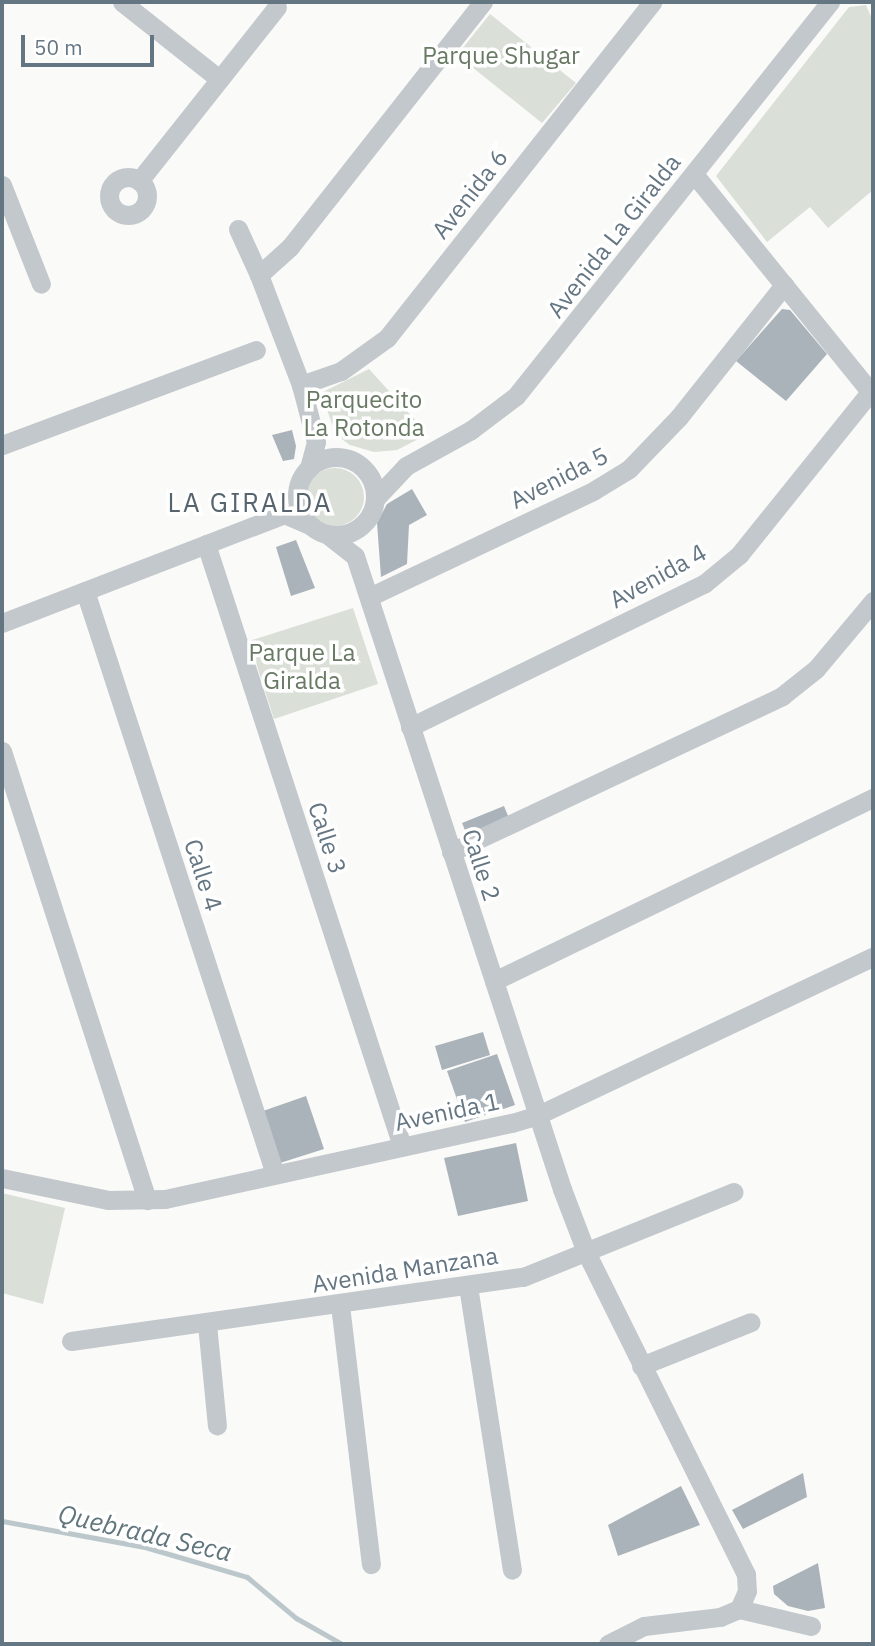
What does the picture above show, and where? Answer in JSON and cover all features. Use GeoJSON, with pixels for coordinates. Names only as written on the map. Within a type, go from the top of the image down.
{"type":"FeatureCollection","features":[{"type":"Feature","properties":{"kind":"street"},"geometry":{"type":"LineString","coordinates":[[122,2],[219,79]]}},
{"type":"Feature","properties":{"kind":"street"},"geometry":{"type":"LineString","coordinates":[[259,275],[290,247],[482,2]]}},
{"type":"Feature","properties":{"kind":"street","name":"Avenida 6"},"geometry":{"type":"LineString","coordinates":[[300,385],[341,371],[387,338],[652,2]]}},
{"type":"Feature","properties":{"kind":"street","name":"Avenida La Giralda"},"geometry":{"type":"LineString","coordinates":[[375,499],[406,466],[471,430],[516,396],[830,2]]}},
{"type":"Feature","properties":{"kind":"street"},"geometry":{"type":"LineString","coordinates":[[139,181],[276,6]]}},
{"type":"Feature","properties":{"kind":"street"},"geometry":{"type":"LineString","coordinates":[[694,174],[872,393]]}},
{"type":"Feature","properties":{"kind":"street"},"geometry":{"type":"LineString","coordinates":[[2,185],[41,284]]}},
{"type":"Feature","properties":{"kind":"street"},"geometry":{"type":"LineString","coordinates":[[2,623],[284,514],[309,468],[316,442],[300,385],[259,275],[238,229]]}},
{"type":"Feature","properties":{"kind":"street","name":"Avenida 5"},"geometry":{"type":"LineString","coordinates":[[369,597],[593,491],[629,469],[679,417],[784,285]]}},
{"type":"Feature","properties":{"kind":"street"},"geometry":{"type":"LineString","coordinates":[[2,445],[256,350]]}},
{"type":"Feature","properties":{"kind":"street","name":"Avenida 4"},"geometry":{"type":"LineString","coordinates":[[410,727],[705,583],[738,555],[872,393]]}},
{"type":"Feature","properties":{"kind":"street"},"geometry":{"type":"LineString","coordinates":[[284,514],[328,535],[355,556],[375,499],[371,478],[363,468],[316,442]]}},
{"type":"Feature","properties":{"kind":"street"},"geometry":{"type":"LineString","coordinates":[[309,468],[328,457],[339,457]]}},
{"type":"Feature","properties":{"kind":"street","name":"Avenida La Giralda"},"geometry":{"type":"LineString","coordinates":[[363,468],[383,470],[406,466]]}},
{"type":"Feature","properties":{"kind":"street"},"geometry":{"type":"LineString","coordinates":[[297,492],[297,505],[308,524]]}},
{"type":"Feature","properties":{"kind":"street"},"geometry":{"type":"LineString","coordinates":[[328,535],[350,531],[366,519]]}},
{"type":"Feature","properties":{"kind":"street","name":"Calle 3"},"geometry":{"type":"LineString","coordinates":[[206,544],[402,1146]]}},
{"type":"Feature","properties":{"kind":"street","name":"Calle 2"},"geometry":{"type":"LineString","coordinates":[[355,556],[562,1189],[586,1252],[746,1574],[747,1591],[739,1609]]}},
{"type":"Feature","properties":{"kind":"street","name":"Calle 4"},"geometry":{"type":"LineString","coordinates":[[85,591],[275,1174]]}},
{"type":"Feature","properties":{"kind":"street"},"geometry":{"type":"LineString","coordinates":[[451,852],[782,696],[816,669],[873,601]]}},
{"type":"Feature","properties":{"kind":"street"},"geometry":{"type":"LineString","coordinates":[[2,751],[147,1200]]}},
{"type":"Feature","properties":{"kind":"street"},"geometry":{"type":"LineString","coordinates":[[494,981],[873,798]]}},
{"type":"Feature","properties":{"kind":"street","name":"Avenida 1"},"geometry":{"type":"LineString","coordinates":[[2,1178],[108,1200],[147,1200],[512,1124],[538,1115],[873,957]]}},
{"type":"Feature","properties":{"kind":"street","name":"Avenida Manzana"},"geometry":{"type":"LineString","coordinates":[[71,1341],[340,1305],[523,1276],[733,1192]]}},
{"type":"Feature","properties":{"kind":"street"},"geometry":{"type":"LineString","coordinates":[[468,1286],[512,1570]]}},
{"type":"Feature","properties":{"kind":"street"},"geometry":{"type":"LineString","coordinates":[[340,1305],[371,1564]]}},
{"type":"Feature","properties":{"kind":"street"},"geometry":{"type":"LineString","coordinates":[[641,1366],[751,1322]]}},
{"type":"Feature","properties":{"kind":"street"},"geometry":{"type":"LineString","coordinates":[[207,1324],[217,1426]]}},
{"type":"Feature","properties":{"kind":"street"},"geometry":{"type":"LineString","coordinates":[[608,1644],[644,1626],[720,1617],[739,1609],[811,1626]]}},
{"type":"Feature","properties":{"kind":"green space"},"geometry":{"type":"Polygon","coordinates":[[[866,5],[873,21],[873,190],[828,228],[810,207],[767,242],[716,176],[849,7],[866,5]]]}},
{"type":"Feature","properties":{"kind":"green space","name":"Parque Shugar"},"geometry":{"type":"Polygon","coordinates":[[[490,14],[576,83],[542,123],[457,55],[490,14]]]}},
{"type":"Feature","properties":{"kind":"green space","name":"Parquecito La Rotonda"},"geometry":{"type":"Polygon","coordinates":[[[369,369],[428,434],[397,450],[374,452],[350,445],[336,435],[321,393],[369,369]]]}},
{"type":"Feature","properties":{"kind":"green space"},"geometry":{"type":"Polygon","coordinates":[[[335,468],[351,473],[359,481],[364,497],[359,513],[351,521],[335,526],[319,521],[311,513],[306,497],[311,481],[319,473],[335,468]]]}},
{"type":"Feature","properties":{"kind":"green space","name":"Parque La Giralda"},"geometry":{"type":"Polygon","coordinates":[[[353,608],[378,684],[274,719],[249,641],[353,608]]]}},
{"type":"Feature","properties":{"kind":"green space"},"geometry":{"type":"Polygon","coordinates":[[[2,1193],[65,1208],[43,1304],[2,1293],[2,1193]]]}},
{"type":"Feature","properties":{"kind":"building"},"geometry":{"type":"Polygon","coordinates":[[[782,309],[790,310],[827,354],[786,401],[736,361],[782,309]]]}},
{"type":"Feature","properties":{"kind":"building"},"geometry":{"type":"Polygon","coordinates":[[[292,430],[296,446],[294,459],[283,461],[272,435],[292,430]]]}},
{"type":"Feature","properties":{"kind":"building"},"geometry":{"type":"Polygon","coordinates":[[[412,489],[427,515],[409,525],[407,564],[381,577],[377,523],[387,504],[412,489]]]}},
{"type":"Feature","properties":{"kind":"building"},"geometry":{"type":"Polygon","coordinates":[[[296,540],[315,588],[291,596],[276,547],[296,540]]]}},
{"type":"Feature","properties":{"kind":"building"},"geometry":{"type":"Polygon","coordinates":[[[504,806],[508,816],[467,835],[462,823],[504,806]]]}},
{"type":"Feature","properties":{"kind":"building"},"geometry":{"type":"Polygon","coordinates":[[[483,1032],[490,1055],[442,1070],[435,1046],[483,1032]]]}},
{"type":"Feature","properties":{"kind":"building"},"geometry":{"type":"Polygon","coordinates":[[[497,1054],[515,1105],[465,1122],[447,1071],[497,1054]]]}},
{"type":"Feature","properties":{"kind":"building"},"geometry":{"type":"Polygon","coordinates":[[[306,1096],[324,1149],[280,1163],[263,1111],[306,1096]]]}},
{"type":"Feature","properties":{"kind":"building"},"geometry":{"type":"Polygon","coordinates":[[[516,1143],[528,1201],[458,1216],[444,1158],[516,1143]]]}},
{"type":"Feature","properties":{"kind":"building"},"geometry":{"type":"Polygon","coordinates":[[[803,1473],[807,1497],[743,1529],[732,1510],[803,1473]]]}},
{"type":"Feature","properties":{"kind":"building"},"geometry":{"type":"Polygon","coordinates":[[[681,1486],[700,1525],[618,1556],[608,1525],[681,1486]]]}},
{"type":"Feature","properties":{"kind":"building"},"geometry":{"type":"Polygon","coordinates":[[[818,1563],[825,1608],[808,1611],[788,1606],[774,1594],[773,1586],[818,1563]]]}},
{"type":"Feature","properties":{"kind":"waterway","name":"Quebrada Seca"},"geometry":{"type":"LineString","coordinates":[[2,1521],[145,1547],[247,1577],[296,1618],[342,1644]]}},
{"type":"Feature","properties":{"kind":"district","name":"LA GIRALDA"},"geometry":{"type":"Point","coordinates":[250,503]}}]}
